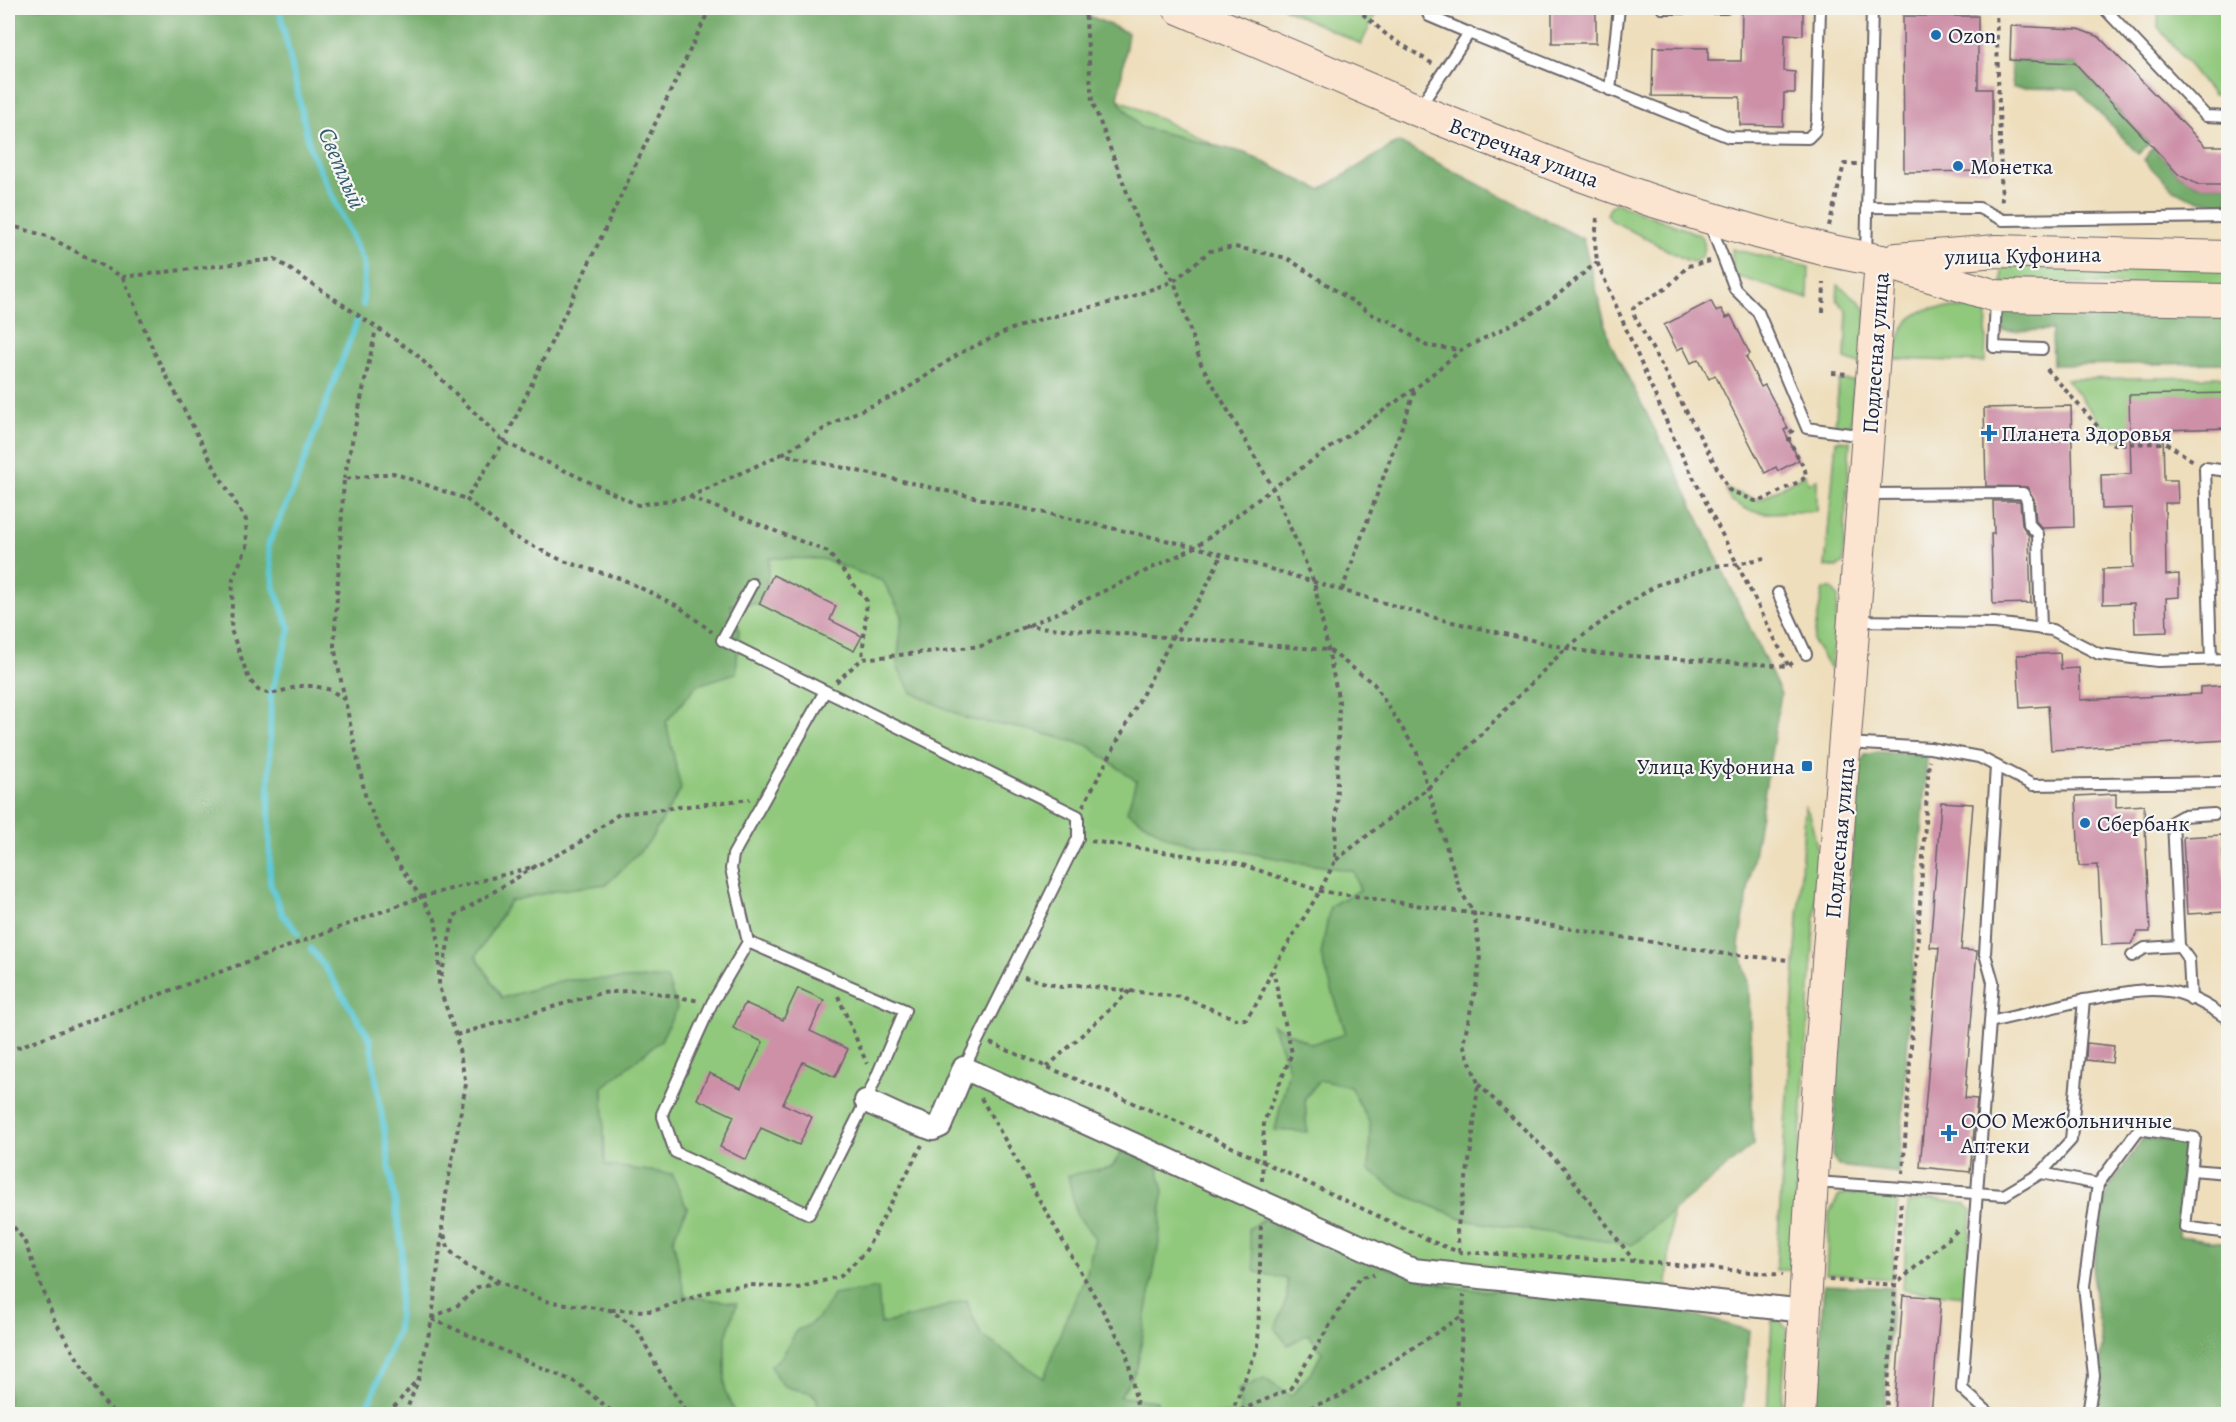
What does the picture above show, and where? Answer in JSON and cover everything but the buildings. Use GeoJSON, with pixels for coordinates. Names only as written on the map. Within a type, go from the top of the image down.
{"type":"FeatureCollection","features":[{"type":"Feature","properties":{"kind":"main road","name":"Встречная улица"},"geometry":{"type":"LineString","coordinates":[[1179,8],[1417,110],[1611,186],[1708,219],[1874,260]]}},
{"type":"Feature","properties":{"kind":"main road","name":"улица Куфонина"},"geometry":{"type":"LineString","coordinates":[[1874,260],[1997,251],[2229,257]]}},
{"type":"Feature","properties":{"kind":"main road","name":"улица Куфонина"},"geometry":{"type":"LineString","coordinates":[[1874,260],[1996,296],[2229,300]]}},
{"type":"Feature","properties":{"kind":"main road","name":"Подлесная улица"},"geometry":{"type":"LineString","coordinates":[[1798,1414],[1813,1182],[1869,436],[1874,260]]}},
{"type":"Feature","properties":{"kind":"street"},"geometry":{"type":"LineString","coordinates":[[869,1093],[933,1129],[940,1126],[964,1068],[1413,1270],[1806,1311]]}},
{"type":"Feature","properties":{"kind":"lane"},"geometry":{"type":"LineString","coordinates":[[1426,8],[1429,16],[1729,137],[1808,138],[1815,131],[1817,122],[1820,8]]}},
{"type":"Feature","properties":{"kind":"lane"},"geometry":{"type":"LineString","coordinates":[[1610,90],[1619,8]]}},
{"type":"Feature","properties":{"kind":"lane"},"geometry":{"type":"LineString","coordinates":[[1662,8],[1726,8]]}},
{"type":"Feature","properties":{"kind":"lane"},"geometry":{"type":"LineString","coordinates":[[1872,8],[1867,207],[1874,260]]}},
{"type":"Feature","properties":{"kind":"lane"},"geometry":{"type":"LineString","coordinates":[[2104,8],[2206,116],[2229,117]]}},
{"type":"Feature","properties":{"kind":"lane"},"geometry":{"type":"LineString","coordinates":[[1417,110],[1469,33]]}},
{"type":"Feature","properties":{"kind":"lane"},"geometry":{"type":"LineString","coordinates":[[1867,207],[1979,208],[2003,220],[2229,217]]}},
{"type":"Feature","properties":{"kind":"lane"},"geometry":{"type":"LineString","coordinates":[[1708,219],[1736,289],[1758,312],[1805,424],[1813,430],[1869,436]]}},
{"type":"Feature","properties":{"kind":"lane"},"geometry":{"type":"LineString","coordinates":[[1996,296],[1994,347],[2042,349]]}},
{"type":"Feature","properties":{"kind":"lane"},"geometry":{"type":"LineString","coordinates":[[2211,659],[2205,468],[2229,471]]}},
{"type":"Feature","properties":{"kind":"lane"},"geometry":{"type":"LineString","coordinates":[[1865,494],[2023,493],[2027,500],[2029,524],[2038,534],[2041,629]]}},
{"type":"Feature","properties":{"kind":"lane"},"geometry":{"type":"LineString","coordinates":[[752,584],[722,640],[1078,816],[1078,838],[964,1068]]}},
{"type":"Feature","properties":{"kind":"lane"},"geometry":{"type":"LineString","coordinates":[[1778,592],[1806,654]]}},
{"type":"Feature","properties":{"kind":"lane"},"geometry":{"type":"LineString","coordinates":[[1856,621],[1926,625],[1994,623],[2052,630],[2099,654],[2158,661],[2229,659]]}},
{"type":"Feature","properties":{"kind":"lane"},"geometry":{"type":"LineString","coordinates":[[748,942],[905,1010],[869,1093],[808,1214],[675,1152],[662,1114],[712,1003],[748,942],[731,863],[733,855],[825,691]]}},
{"type":"Feature","properties":{"kind":"lane"},"geometry":{"type":"LineString","coordinates":[[1846,743],[1930,748],[1979,757],[2032,785],[2229,782]]}},
{"type":"Feature","properties":{"kind":"lane"},"geometry":{"type":"LineString","coordinates":[[1990,1414],[1962,1389],[1993,982],[1985,954],[1996,766]]}},
{"type":"Feature","properties":{"kind":"lane"},"geometry":{"type":"LineString","coordinates":[[2191,999],[2189,960],[2179,946],[2173,821],[2182,816],[2214,814]]}},
{"type":"Feature","properties":{"kind":"lane"},"geometry":{"type":"LineString","coordinates":[[2132,956],[2145,948],[2179,946]]}},
{"type":"Feature","properties":{"kind":"lane"},"geometry":{"type":"LineString","coordinates":[[1990,1022],[2084,1000],[2149,989],[2178,993],[2229,1019]]}},
{"type":"Feature","properties":{"kind":"lane"},"geometry":{"type":"LineString","coordinates":[[1813,1182],[2004,1195],[2041,1173],[2071,1140],[2084,1000]]}},
{"type":"Feature","properties":{"kind":"lane"},"geometry":{"type":"LineString","coordinates":[[2088,1414],[2094,1376],[2084,1286],[2098,1184],[2139,1129],[2195,1138],[2185,1227],[2229,1233]]}},
{"type":"Feature","properties":{"kind":"lane"},"geometry":{"type":"LineString","coordinates":[[2192,1170],[2229,1173]]}},
{"type":"Feature","properties":{"kind":"lane"},"geometry":{"type":"LineString","coordinates":[[2041,1173],[2098,1184]]}},
{"type":"Feature","properties":{"kind":"path"},"geometry":{"type":"LineString","coordinates":[[466,499],[504,442],[710,8]]}},
{"type":"Feature","properties":{"kind":"path"},"geometry":{"type":"LineString","coordinates":[[1024,977],[1061,987],[1077,985],[1182,997],[1236,1019],[1246,1019],[1259,1000],[1272,970],[1320,891],[1335,861],[1339,702],[1314,582],[1273,488],[1201,364],[1174,281],[1141,229],[1092,101],[1085,8]]}},
{"type":"Feature","properties":{"kind":"path"},"geometry":{"type":"LineString","coordinates":[[1356,8],[1388,36],[1444,71]]}},
{"type":"Feature","properties":{"kind":"path"},"geometry":{"type":"LineString","coordinates":[[1996,8],[2003,220]]}},
{"type":"Feature","properties":{"kind":"path"},"geometry":{"type":"LineString","coordinates":[[1828,230],[1844,164],[1868,164]]}},
{"type":"Feature","properties":{"kind":"path"},"geometry":{"type":"LineString","coordinates":[[1597,218],[1594,242],[1597,262],[1674,439],[1788,666]]}},
{"type":"Feature","properties":{"kind":"path"},"geometry":{"type":"LineString","coordinates":[[8,225],[46,236],[123,277],[275,259],[416,354],[504,442],[638,505],[689,497],[782,453],[837,420],[902,392],[960,353],[1012,329],[1080,308],[1125,299],[1174,281],[1210,251],[1235,246],[1287,258],[1376,317],[1390,321],[1427,346],[1461,350]]}},
{"type":"Feature","properties":{"kind":"path"},"geometry":{"type":"LineString","coordinates":[[1723,258],[1688,266],[1667,288],[1636,305],[1633,309],[1634,315],[1726,487],[1732,493],[1761,501],[1802,480],[1806,476],[1805,470],[1789,440],[1789,434],[1791,430],[1805,424]]}},
{"type":"Feature","properties":{"kind":"path"},"geometry":{"type":"LineString","coordinates":[[825,691],[862,659],[981,646],[1196,547],[1273,488],[1417,387],[1461,350],[1528,316],[1553,299],[1597,262]]}},
{"type":"Feature","properties":{"kind":"path"},"geometry":{"type":"LineString","coordinates":[[123,277],[155,354],[218,474],[246,520],[247,548],[233,578],[231,630],[249,680],[258,690],[271,694],[300,686],[314,686],[331,690],[345,700]]}},
{"type":"Feature","properties":{"kind":"path"},"geometry":{"type":"LineString","coordinates":[[1823,312],[1824,283]]}},
{"type":"Feature","properties":{"kind":"path"},"geometry":{"type":"LineString","coordinates":[[376,329],[344,479],[334,646],[366,799],[388,848],[435,919],[439,944],[439,987],[456,1035],[466,1084],[447,1187],[432,1319],[419,1377],[405,1414]]}},
{"type":"Feature","properties":{"kind":"path"},"geometry":{"type":"LineString","coordinates":[[2046,369],[2113,444],[2166,443],[2205,468]]}},
{"type":"Feature","properties":{"kind":"path"},"geometry":{"type":"LineString","coordinates":[[1832,373],[1852,374]]}},
{"type":"Feature","properties":{"kind":"path"},"geometry":{"type":"LineString","coordinates":[[1342,590],[1417,387]]}},
{"type":"Feature","properties":{"kind":"path"},"geometry":{"type":"LineString","coordinates":[[782,453],[1196,547],[1439,619],[1566,648],[1601,654],[1788,666],[1806,654]]}},
{"type":"Feature","properties":{"kind":"path"},"geometry":{"type":"LineString","coordinates":[[344,479],[393,473],[466,499],[512,535],[563,561],[622,579],[678,606],[722,640]]}},
{"type":"Feature","properties":{"kind":"path"},"geometry":{"type":"LineString","coordinates":[[689,497],[828,552],[867,601],[862,659]]}},
{"type":"Feature","properties":{"kind":"path"},"geometry":{"type":"LineString","coordinates":[[1078,816],[1173,637],[1201,597],[1222,554]]}},
{"type":"Feature","properties":{"kind":"path"},"geometry":{"type":"LineString","coordinates":[[1335,861],[1428,788],[1566,648],[1622,607],[1656,585],[1715,566],[1764,558]]}},
{"type":"Feature","properties":{"kind":"path"},"geometry":{"type":"LineString","coordinates":[[1025,627],[1329,650],[1374,684],[1416,750],[1460,890],[1474,913],[1480,956],[1477,982],[1463,1044],[1478,1083],[1564,1168],[1634,1262]]}},
{"type":"Feature","properties":{"kind":"path"},"geometry":{"type":"LineString","coordinates":[[1886,1414],[1930,748]]}},
{"type":"Feature","properties":{"kind":"path"},"geometry":{"type":"LineString","coordinates":[[439,987],[454,916],[536,866],[576,845],[619,814],[765,797]]}},
{"type":"Feature","properties":{"kind":"path"},"geometry":{"type":"LineString","coordinates":[[1078,838],[1237,863],[1320,891],[1474,913],[1725,954],[1790,960]]}},
{"type":"Feature","properties":{"kind":"path"},"geometry":{"type":"LineString","coordinates":[[8,1051],[421,897],[536,866]]}},
{"type":"Feature","properties":{"kind":"path"},"geometry":{"type":"LineString","coordinates":[[837,980],[840,1004],[865,1059],[869,1093]]}},
{"type":"Feature","properties":{"kind":"path"},"geometry":{"type":"LineString","coordinates":[[456,1035],[601,993],[640,990],[712,1003]]}},
{"type":"Feature","properties":{"kind":"path"},"geometry":{"type":"LineString","coordinates":[[1047,1067],[1131,990]]}},
{"type":"Feature","properties":{"kind":"path"},"geometry":{"type":"LineString","coordinates":[[978,1038],[1181,1123],[1433,1242],[1459,1252],[1634,1262],[1895,1285],[1974,1216]]}},
{"type":"Feature","properties":{"kind":"path"},"geometry":{"type":"LineString","coordinates":[[964,1068],[1126,1351],[1139,1414]]}},
{"type":"Feature","properties":{"kind":"path"},"geometry":{"type":"LineString","coordinates":[[1457,1414],[1465,1277],[1457,1231],[1472,1144],[1478,1083]]}},
{"type":"Feature","properties":{"kind":"path"},"geometry":{"type":"LineString","coordinates":[[442,1228],[449,1250],[466,1265],[545,1301],[610,1310],[652,1311],[721,1288],[751,1285],[798,1288],[841,1276],[865,1252],[921,1147],[940,1126]]}},
{"type":"Feature","properties":{"kind":"path"},"geometry":{"type":"LineString","coordinates":[[8,1220],[24,1240],[54,1319],[102,1400],[115,1414]]}},
{"type":"Feature","properties":{"kind":"path"},"geometry":{"type":"LineString","coordinates":[[1232,1414],[1290,1389],[1360,1277],[1413,1270]]}},
{"type":"Feature","properties":{"kind":"path"},"geometry":{"type":"LineString","coordinates":[[432,1319],[458,1305],[478,1287],[498,1281]]}},
{"type":"Feature","properties":{"kind":"path"},"geometry":{"type":"LineString","coordinates":[[610,1310],[638,1329],[661,1374],[688,1414]]}},
{"type":"Feature","properties":{"kind":"path"},"geometry":{"type":"LineString","coordinates":[[1293,1414],[1338,1397],[1462,1315]]}},
{"type":"Feature","properties":{"kind":"path"},"geometry":{"type":"LineString","coordinates":[[432,1319],[577,1383],[615,1414]]}},
{"type":"Feature","properties":{"kind":"path"},"geometry":{"type":"LineString","coordinates":[[388,1414],[419,1377]]}},
{"type":"Feature","properties":{"kind":"green space"},"geometry":{"type":"Polygon","coordinates":[[[8,8],[926,8],[1462,262],[1716,579],[1658,1414],[8,1414],[8,8]]]}},
{"type":"Feature","properties":{"kind":"green space"},"geometry":{"type":"Polygon","coordinates":[[[8,8],[1072,8],[1128,33],[1118,100],[1140,127],[1245,153],[1320,190],[1398,142],[1583,239],[1610,342],[1681,481],[1781,694],[1739,945],[1749,987],[1753,1145],[1632,1245],[1469,1221],[1402,1194],[1369,1170],[1370,1124],[1350,1087],[1320,1080],[1305,1098],[1307,1132],[1275,1130],[1289,1069],[1272,1024],[1311,1044],[1346,1034],[1321,955],[1330,906],[1360,890],[1353,871],[1169,838],[1127,812],[1136,781],[1087,745],[1034,731],[967,719],[911,692],[897,667],[902,615],[883,581],[822,559],[770,558],[764,603],[730,605],[739,629],[736,673],[697,685],[666,722],[681,789],[649,842],[607,884],[560,890],[510,901],[476,956],[502,998],[564,980],[667,978],[677,1008],[661,1040],[603,1087],[605,1165],[672,1174],[687,1208],[673,1239],[685,1296],[737,1303],[725,1340],[725,1391],[736,1414],[8,1414],[8,8]]]}},
{"type":"Feature","properties":{"kind":"green space"},"geometry":{"type":"Polygon","coordinates":[[[1283,8],[1379,8],[1361,44],[1283,8]]]}},
{"type":"Feature","properties":{"kind":"green space"},"geometry":{"type":"Polygon","coordinates":[[[2159,8],[2228,8],[2228,95],[2213,95],[2158,27],[2159,8]]]}},
{"type":"Feature","properties":{"kind":"green space"},"geometry":{"type":"Polygon","coordinates":[[[2010,60],[2075,63],[2149,144],[2138,154],[2077,89],[2013,88],[2010,60]]]}},
{"type":"Feature","properties":{"kind":"green space"},"geometry":{"type":"Polygon","coordinates":[[[2153,147],[2179,175],[2199,185],[2228,185],[2228,203],[2200,200],[2180,193],[2163,180],[2144,160],[2153,147]]]}},
{"type":"Feature","properties":{"kind":"green space"},"geometry":{"type":"Polygon","coordinates":[[[1616,203],[1698,234],[1704,244],[1701,257],[1694,262],[1686,260],[1611,220],[1607,214],[1611,206],[1616,203]]]}},
{"type":"Feature","properties":{"kind":"green space"},"geometry":{"type":"Polygon","coordinates":[[[1732,249],[1809,267],[1808,299],[1733,275],[1732,249]]]}},
{"type":"Feature","properties":{"kind":"green space"},"geometry":{"type":"Polygon","coordinates":[[[2002,264],[2228,267],[2228,286],[2002,283],[2002,264]]]}},
{"type":"Feature","properties":{"kind":"green space"},"geometry":{"type":"Polygon","coordinates":[[[1838,285],[1860,302],[1866,310],[1866,366],[1845,359],[1847,311],[1837,300],[1838,285]]]}},
{"type":"Feature","properties":{"kind":"green space"},"geometry":{"type":"Polygon","coordinates":[[[1930,308],[1968,308],[1987,311],[1985,362],[1896,359],[1900,334],[1908,321],[1930,308]]]}},
{"type":"Feature","properties":{"kind":"green space"},"geometry":{"type":"Polygon","coordinates":[[[2002,310],[2228,310],[2228,363],[2053,365],[2052,330],[2002,331],[2002,310]]]}},
{"type":"Feature","properties":{"kind":"green space"},"geometry":{"type":"Polygon","coordinates":[[[2228,377],[2228,393],[2130,439],[2114,440],[2066,379],[2228,377]]]}},
{"type":"Feature","properties":{"kind":"green space"},"geometry":{"type":"Polygon","coordinates":[[[1839,380],[1854,381],[1851,428],[1835,427],[1839,380]]]}},
{"type":"Feature","properties":{"kind":"green space"},"geometry":{"type":"Polygon","coordinates":[[[1836,440],[1850,441],[1843,564],[1836,567],[1825,567],[1836,440]]]}},
{"type":"Feature","properties":{"kind":"green space"},"geometry":{"type":"Polygon","coordinates":[[[1805,474],[1809,483],[1817,479],[1817,511],[1766,513],[1750,511],[1730,500],[1726,489],[1759,500],[1805,474]]]}},
{"type":"Feature","properties":{"kind":"green space"},"geometry":{"type":"Polygon","coordinates":[[[1823,589],[1832,589],[1838,596],[1831,670],[1813,641],[1823,589]]]}},
{"type":"Feature","properties":{"kind":"green space"},"geometry":{"type":"Polygon","coordinates":[[[1878,752],[1927,755],[1899,1173],[1838,1166],[1832,1153],[1858,769],[1865,755],[1878,752]]]}},
{"type":"Feature","properties":{"kind":"green space"},"geometry":{"type":"Polygon","coordinates":[[[1805,807],[1810,815],[1819,856],[1791,1270],[1776,1270],[1805,807]]]}},
{"type":"Feature","properties":{"kind":"green space"},"geometry":{"type":"Polygon","coordinates":[[[2143,1138],[2183,1143],[2179,1236],[2228,1243],[2228,1414],[2095,1414],[2102,1345],[2092,1274],[2107,1191],[2143,1138]]]}},
{"type":"Feature","properties":{"kind":"green space"},"geometry":{"type":"Polygon","coordinates":[[[1123,1150],[1157,1164],[1163,1188],[1159,1242],[1137,1368],[1120,1397],[1157,1401],[1158,1414],[818,1414],[817,1399],[812,1393],[787,1387],[779,1381],[771,1366],[782,1356],[797,1330],[809,1325],[818,1317],[833,1295],[878,1288],[881,1324],[966,1300],[981,1335],[1044,1378],[1064,1323],[1086,1276],[1095,1238],[1076,1214],[1068,1175],[1112,1167],[1123,1150]]]}},
{"type":"Feature","properties":{"kind":"green space"},"geometry":{"type":"Polygon","coordinates":[[[1848,1193],[1898,1198],[1892,1279],[1826,1274],[1829,1213],[1839,1196],[1848,1193]]]}},
{"type":"Feature","properties":{"kind":"green space"},"geometry":{"type":"Polygon","coordinates":[[[1933,1199],[1965,1204],[1972,1210],[1964,1296],[1903,1290],[1908,1203],[1933,1199]]]}},
{"type":"Feature","properties":{"kind":"green space"},"geometry":{"type":"Polygon","coordinates":[[[1273,1214],[1388,1268],[1450,1286],[1482,1291],[1518,1289],[1659,1306],[1749,1330],[1743,1414],[1241,1414],[1238,1390],[1264,1378],[1291,1396],[1313,1370],[1322,1352],[1308,1334],[1288,1345],[1275,1329],[1287,1298],[1287,1279],[1255,1272],[1248,1229],[1273,1214]]]}},
{"type":"Feature","properties":{"kind":"green space"},"geometry":{"type":"Polygon","coordinates":[[[1824,1285],[1893,1288],[1884,1414],[1815,1414],[1824,1285]]]}},
{"type":"Feature","properties":{"kind":"green space"},"geometry":{"type":"Polygon","coordinates":[[[1772,1318],[1781,1322],[1787,1329],[1781,1414],[1767,1414],[1772,1318]]]}},
{"type":"Feature","properties":{"kind":"waterway","name":"Светлый"},"geometry":{"type":"LineString","coordinates":[[279,8],[310,149],[364,263],[363,305]]}},
{"type":"Feature","properties":{"kind":"waterway"},"geometry":{"type":"LineString","coordinates":[[298,933],[283,915],[270,883],[271,694],[290,630],[274,587],[268,545],[294,488],[357,321]]}},
{"type":"Feature","properties":{"kind":"waterway"},"geometry":{"type":"LineString","coordinates":[[311,949],[327,970],[370,1039],[402,1248],[398,1329],[372,1397],[362,1414]]}},
{"type":"Feature","properties":{"kind":"place","name":"Ozon"},"geometry":{"type":"Point","coordinates":[1936,35]}},
{"type":"Feature","properties":{"kind":"place","name":"Монетка"},"geometry":{"type":"Point","coordinates":[1958,166]}},
{"type":"Feature","properties":{"kind":"place","name":"Планета Здоровья"},"geometry":{"type":"Point","coordinates":[1989,433]}},
{"type":"Feature","properties":{"kind":"place","name":"Улица Куфонина"},"geometry":{"type":"Point","coordinates":[1807,766]}},
{"type":"Feature","properties":{"kind":"place","name":"Сбербанк"},"geometry":{"type":"Point","coordinates":[2085,823]}},
{"type":"Feature","properties":{"kind":"place","name":"ООО Межбольничные Аптеки"},"geometry":{"type":"Point","coordinates":[1949,1133]}}]}
